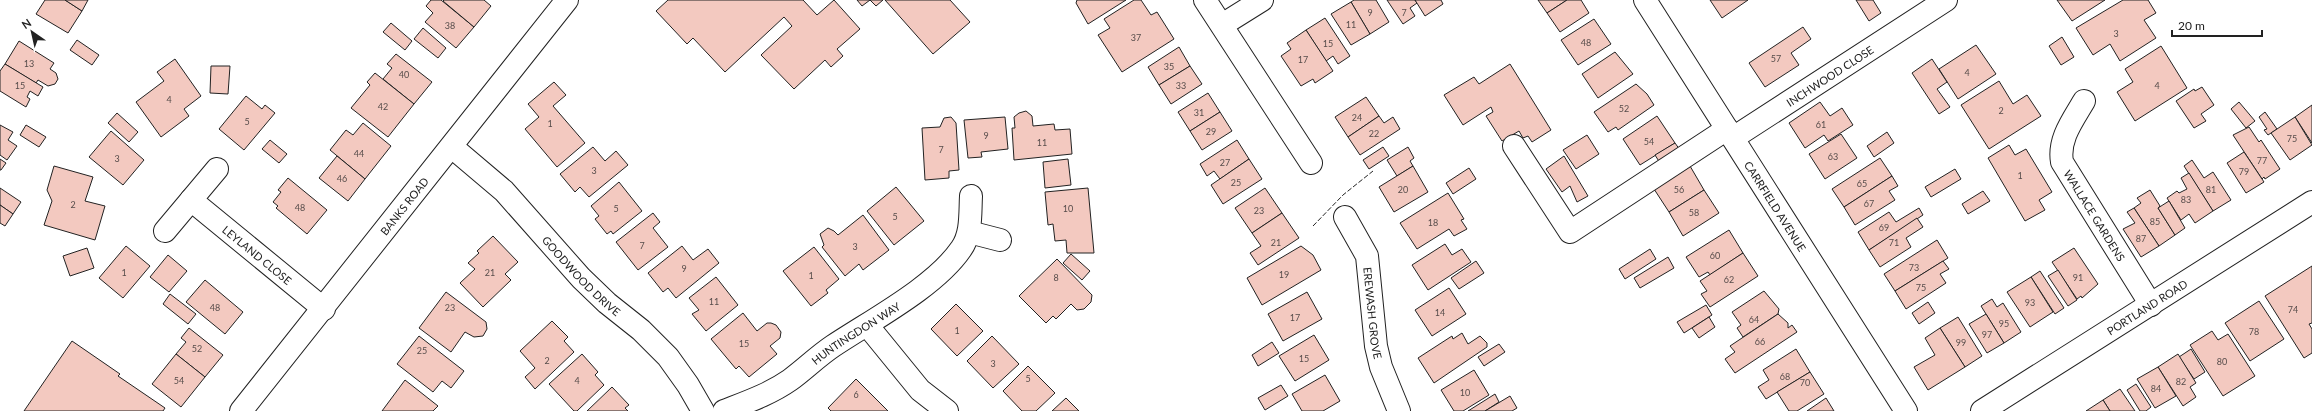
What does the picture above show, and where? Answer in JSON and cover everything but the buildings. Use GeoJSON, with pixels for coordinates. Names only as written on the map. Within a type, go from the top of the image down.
{"type":"FeatureCollection","features":[{"type":"Feature","properties":{"kind":"street","name":"BANKS ROAD"},"geometry":{"type":"LineString","coordinates":[[241,411],[324,309],[567,0]]}},
{"type":"Feature","properties":{"kind":"street"},"geometry":{"type":"LineString","coordinates":[[1206,0],[1311,163]]}},
{"type":"Feature","properties":{"kind":"street"},"geometry":{"type":"LineString","coordinates":[[1222,26],[1262,0]]}},
{"type":"Feature","properties":{"kind":"street","name":"CARRFIELD AVENUE"},"geometry":{"type":"LineString","coordinates":[[1645,0],[1906,411]]}},
{"type":"Feature","properties":{"kind":"street","name":"INCHWOOD CLOSE"},"geometry":{"type":"LineString","coordinates":[[1514,146],[1570,232],[1730,133],[1923,6],[1946,0]]}},
{"type":"Feature","properties":{"kind":"street","name":"WALLACE GARDENS"},"geometry":{"type":"LineString","coordinates":[[2084,100],[2063,142],[2061,153],[2062,162],[2151,305]]}},
{"type":"Feature","properties":{"kind":"street","name":"GOODWOOD DRIVE"},"geometry":{"type":"LineString","coordinates":[[452,147],[504,191],[581,278],[607,303],[641,330],[668,357],[688,385],[703,411]]}},
{"type":"Feature","properties":{"kind":"street"},"geometry":{"type":"LineString","coordinates":[[165,231],[217,169]]}},
{"type":"Feature","properties":{"kind":"street","name":"HUNTINGDON WAY"},"geometry":{"type":"LineString","coordinates":[[724,411],[775,389],[832,347],[867,325],[920,288],[950,264],[962,247],[969,232],[971,196]]}},
{"type":"Feature","properties":{"kind":"street","name":"LEYLAND CLOSE"},"geometry":{"type":"LineString","coordinates":[[191,200],[324,309]]}},
{"type":"Feature","properties":{"kind":"street","name":"PORTLAND ROAD"},"geometry":{"type":"LineString","coordinates":[[1982,411],[2312,202]]}},
{"type":"Feature","properties":{"kind":"street","name":"EREWASH GROVE"},"geometry":{"type":"LineString","coordinates":[[1345,217],[1367,256],[1376,346],[1381,368],[1399,411]]}},
{"type":"Feature","properties":{"kind":"street"},"geometry":{"type":"LineString","coordinates":[[969,232],[1000,240]]}},
{"type":"Feature","properties":{"kind":"street"},"geometry":{"type":"LineString","coordinates":[[867,325],[920,390],[947,411]]}},
{"type":"Feature","properties":{"kind":"fence"},"geometry":{"type":"LineString","coordinates":[[1313,226],[1343,195],[1373,171]]}}]}
